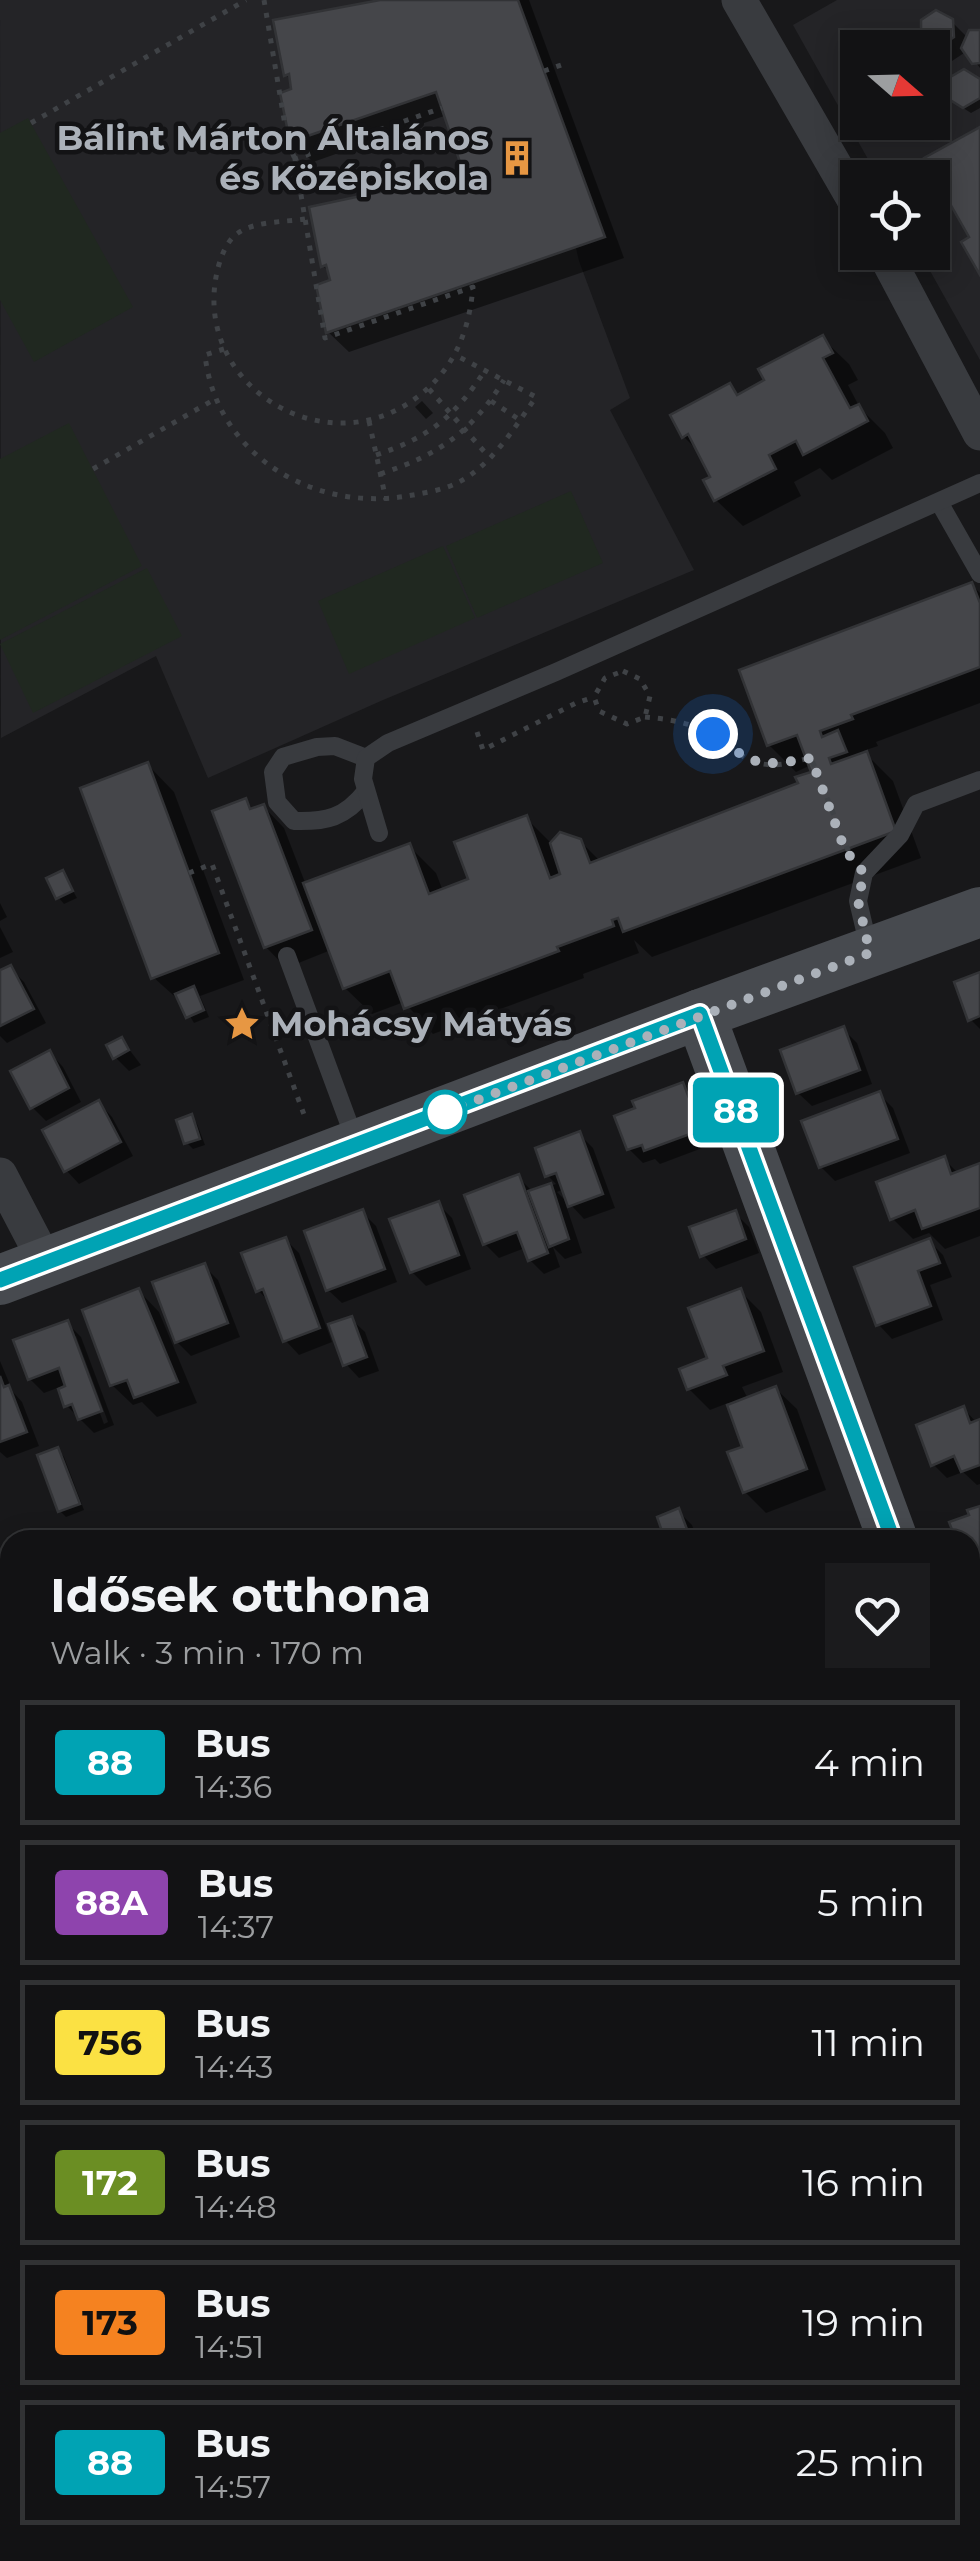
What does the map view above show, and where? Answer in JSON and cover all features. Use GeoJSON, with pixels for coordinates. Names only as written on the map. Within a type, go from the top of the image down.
{"type":"FeatureCollection","features":[{"type":"Feature","properties":{"kind":"street"},"geometry":{"type":"LineString","coordinates":[[739,0],[840,175]]}},
{"type":"Feature","properties":{"kind":"street"},"geometry":{"type":"LineString","coordinates":[[894,270],[980,433]]}},
{"type":"Feature","properties":{"kind":"street"},"geometry":{"type":"LineString","coordinates":[[0,1280],[980,912]]}},
{"type":"Feature","properties":{"kind":"street"},"geometry":{"type":"LineString","coordinates":[[700,1014],[889,1530]]}},
{"type":"Feature","properties":{"kind":"street"},"geometry":{"type":"LineString","coordinates":[[0,1175],[46,1263]]}},
{"type":"Feature","properties":{"kind":"lane"},"geometry":{"type":"LineString","coordinates":[[379,833],[363,779],[366,758],[388,742],[980,484]]}},
{"type":"Feature","properties":{"kind":"lane"},"geometry":{"type":"LineString","coordinates":[[939,502],[980,574]]}},
{"type":"Feature","properties":{"kind":"lane"},"geometry":{"type":"LineString","coordinates":[[366,758],[335,746],[318,747],[283,757],[273,772],[277,802],[294,822],[326,822],[356,804],[366,791]]}},
{"type":"Feature","properties":{"kind":"lane"},"geometry":{"type":"LineString","coordinates":[[870,953],[858,901],[864,873],[900,834],[916,804],[980,780]]}},
{"type":"Feature","properties":{"kind":"lane"},"geometry":{"type":"LineString","coordinates":[[287,956],[339,1152]]}},
{"type":"Feature","properties":{"kind":"path"},"geometry":{"type":"LineString","coordinates":[[31,124],[246,0]]}},
{"type":"Feature","properties":{"kind":"path"},"geometry":{"type":"LineString","coordinates":[[264,0],[285,126],[296,159],[325,338],[474,287],[471,317],[456,356],[429,388],[399,411],[369,422],[322,424],[286,413],[248,384],[224,348],[216,325],[214,286],[220,259],[234,235],[246,228],[305,219]]}},
{"type":"Feature","properties":{"kind":"path"},"geometry":{"type":"LineString","coordinates":[[544,72],[566,63]]}},
{"type":"Feature","properties":{"kind":"path"},"geometry":{"type":"LineString","coordinates":[[296,159],[442,108]]}},
{"type":"Feature","properties":{"kind":"path"},"geometry":{"type":"LineString","coordinates":[[224,348],[205,355],[214,399],[236,432],[262,459],[294,482],[334,496],[386,500],[458,482],[489,457],[536,396],[456,356]]}},
{"type":"Feature","properties":{"kind":"path"},"geometry":{"type":"LineString","coordinates":[[376,455],[408,445],[451,414],[485,370]]}},
{"type":"Feature","properties":{"kind":"path"},"geometry":{"type":"LineString","coordinates":[[380,474],[434,454],[465,430],[504,380]]}},
{"type":"Feature","properties":{"kind":"path"},"geometry":{"type":"LineString","coordinates":[[429,388],[489,457]]}},
{"type":"Feature","properties":{"kind":"path"},"geometry":{"type":"LineString","coordinates":[[93,469],[214,399]]}},
{"type":"Feature","properties":{"kind":"path"},"geometry":{"type":"LineString","coordinates":[[491,400],[520,420]]}},
{"type":"Feature","properties":{"kind":"path"},"geometry":{"type":"LineString","coordinates":[[369,422],[386,500]]}},
{"type":"Feature","properties":{"kind":"path"},"geometry":{"type":"LineString","coordinates":[[469,708],[484,750],[576,703],[594,698],[605,678],[623,671],[640,679],[650,696],[645,717]]}},
{"type":"Feature","properties":{"kind":"path"},"geometry":{"type":"LineString","coordinates":[[594,698],[599,711],[609,718],[627,724],[645,717],[674,720],[713,734],[739,755],[759,764],[780,765],[811,758],[845,850],[864,873]]}},
{"type":"Feature","properties":{"kind":"path"},"geometry":{"type":"LineString","coordinates":[[189,873],[212,864],[339,1152]]}},
{"type":"Feature","properties":{"kind":"shaded area"},"geometry":{"type":"Polygon","coordinates":[[[0,0],[518,0],[579,261],[630,398],[610,410],[694,570],[208,778],[156,656],[1,738],[0,0]]]}},
{"type":"Feature","properties":{"kind":"shaded area"},"geometry":{"type":"Polygon","coordinates":[[[837,0],[980,0],[980,360],[930,270],[950,270],[950,160],[868,160],[857,140],[950,140],[950,30],[840,30],[840,109],[793,25],[837,0]]]}},
{"type":"Feature","properties":{"kind":"shaded area"},"geometry":{"type":"Polygon","coordinates":[[[28,118],[133,307],[34,362],[0,300],[0,133],[28,118]]]}},
{"type":"Feature","properties":{"kind":"shaded area"},"geometry":{"type":"Polygon","coordinates":[[[69,423],[142,566],[0,640],[0,459],[69,423]]]}},
{"type":"Feature","properties":{"kind":"shaded area"},"geometry":{"type":"Polygon","coordinates":[[[571,491],[603,563],[477,618],[446,546],[571,491]]]}},
{"type":"Feature","properties":{"kind":"shaded area"},"geometry":{"type":"Polygon","coordinates":[[[443,546],[475,618],[349,674],[318,601],[443,546]]]}},
{"type":"Feature","properties":{"kind":"shaded area"},"geometry":{"type":"Polygon","coordinates":[[[147,568],[182,636],[33,713],[0,644],[147,568]]]}},
{"type":"Feature","properties":{"kind":"building","name":"Bálint Márton Általános és Középiskola"},"geometry":{"type":"Polygon","coordinates":[[[380,0],[518,0],[605,237],[326,333],[316,285],[330,280],[326,265],[321,267],[309,207],[464,174],[436,92],[290,142],[280,93],[291,89],[289,74],[284,76],[273,20],[380,0]]]}},
{"type":"Feature","properties":{"kind":"building"},"geometry":{"type":"Polygon","coordinates":[[[936,10],[953,19],[954,37],[950,40],[950,30],[921,30],[921,20],[936,10]]]}},
{"type":"Feature","properties":{"kind":"building"},"geometry":{"type":"Polygon","coordinates":[[[969,30],[980,30],[980,63],[972,64],[961,48],[969,30]]]}},
{"type":"Feature","properties":{"kind":"building"},"geometry":{"type":"Polygon","coordinates":[[[964,69],[980,79],[980,98],[963,108],[950,100],[950,77],[964,69]]]}},
{"type":"Feature","properties":{"kind":"building"},"geometry":{"type":"Polygon","coordinates":[[[980,127],[980,275],[961,242],[969,237],[950,204],[950,160],[924,158],[980,127]]]}},
{"type":"Feature","properties":{"kind":"building"},"geometry":{"type":"Polygon","coordinates":[[[823,335],[833,353],[823,358],[850,408],[859,404],[868,421],[803,455],[796,441],[769,455],[776,469],[714,501],[703,480],[710,477],[688,434],[682,438],[670,415],[730,383],[737,395],[764,380],[758,369],[823,335]]]}},
{"type":"Feature","properties":{"kind":"building"},"geometry":{"type":"Polygon","coordinates":[[[972,582],[980,603],[980,667],[851,715],[853,719],[820,731],[822,737],[838,730],[847,752],[829,758],[831,764],[867,751],[896,831],[623,932],[618,918],[612,920],[614,926],[557,947],[559,951],[404,1009],[390,971],[343,989],[303,883],[410,843],[429,894],[468,879],[454,842],[527,815],[550,878],[560,874],[550,843],[560,832],[581,839],[590,863],[798,783],[795,777],[811,772],[797,735],[767,746],[739,670],[972,582]]]}},
{"type":"Feature","properties":{"kind":"building"},"geometry":{"type":"Polygon","coordinates":[[[148,762],[219,953],[151,979],[80,788],[148,762]]]}},
{"type":"Feature","properties":{"kind":"building"},"geometry":{"type":"Polygon","coordinates":[[[246,798],[250,809],[264,804],[312,930],[264,948],[212,811],[246,798]]]}},
{"type":"Feature","properties":{"kind":"building"},"geometry":{"type":"Polygon","coordinates":[[[63,870],[73,891],[56,899],[46,878],[63,870]]]}},
{"type":"Feature","properties":{"kind":"building"},"geometry":{"type":"Polygon","coordinates":[[[11,965],[34,1009],[0,1026],[0,970],[11,965]]]}},
{"type":"Feature","properties":{"kind":"building"},"geometry":{"type":"Polygon","coordinates":[[[980,972],[980,1016],[968,1021],[954,982],[980,972]]]}},
{"type":"Feature","properties":{"kind":"building"},"geometry":{"type":"Polygon","coordinates":[[[194,986],[204,1010],[186,1018],[175,994],[194,986]]]}},
{"type":"Feature","properties":{"kind":"building"},"geometry":{"type":"Polygon","coordinates":[[[844,1026],[860,1070],[796,1094],[780,1050],[844,1026]]]}},
{"type":"Feature","properties":{"kind":"building"},"geometry":{"type":"Polygon","coordinates":[[[122,1037],[129,1050],[113,1059],[106,1045],[122,1037]]]}},
{"type":"Feature","properties":{"kind":"building"},"geometry":{"type":"Polygon","coordinates":[[[50,1050],[69,1088],[30,1109],[10,1071],[50,1050]]]}},
{"type":"Feature","properties":{"kind":"building"},"geometry":{"type":"Polygon","coordinates":[[[683,1082],[701,1130],[644,1151],[642,1145],[627,1150],[614,1116],[635,1108],[632,1101],[683,1082]]]}},
{"type":"Feature","properties":{"kind":"building"},"geometry":{"type":"Polygon","coordinates":[[[880,1091],[898,1139],[819,1168],[801,1121],[880,1091]]]}},
{"type":"Feature","properties":{"kind":"building"},"geometry":{"type":"Polygon","coordinates":[[[99,1100],[121,1142],[64,1172],[42,1130],[99,1100]]]}},
{"type":"Feature","properties":{"kind":"building"},"geometry":{"type":"Polygon","coordinates":[[[192,1114],[200,1139],[184,1144],[176,1120],[192,1114]]]}},
{"type":"Feature","properties":{"kind":"building"},"geometry":{"type":"Polygon","coordinates":[[[580,1131],[603,1194],[568,1207],[556,1173],[545,1177],[535,1148],[580,1131]]]}},
{"type":"Feature","properties":{"kind":"building"},"geometry":{"type":"Polygon","coordinates":[[[945,1156],[951,1174],[980,1163],[980,1208],[922,1229],[915,1210],[890,1220],[876,1182],[945,1156]]]}},
{"type":"Feature","properties":{"kind":"building"},"geometry":{"type":"Polygon","coordinates":[[[519,1174],[548,1253],[528,1261],[517,1232],[483,1245],[464,1195],[519,1174]]]}},
{"type":"Feature","properties":{"kind":"building"},"geometry":{"type":"Polygon","coordinates":[[[551,1183],[569,1239],[549,1247],[528,1191],[551,1183]]]}},
{"type":"Feature","properties":{"kind":"building"},"geometry":{"type":"Polygon","coordinates":[[[439,1201],[459,1255],[410,1273],[389,1219],[439,1201]]]}},
{"type":"Feature","properties":{"kind":"building"},"geometry":{"type":"Polygon","coordinates":[[[363,1209],[385,1269],[326,1291],[304,1231],[363,1209]]]}},
{"type":"Feature","properties":{"kind":"building"},"geometry":{"type":"Polygon","coordinates":[[[736,1210],[746,1239],[700,1257],[689,1227],[736,1210]]]}},
{"type":"Feature","properties":{"kind":"building"},"geometry":{"type":"Polygon","coordinates":[[[286,1237],[320,1328],[283,1342],[263,1289],[256,1292],[241,1253],[286,1237]]]}},
{"type":"Feature","properties":{"kind":"building"},"geometry":{"type":"Polygon","coordinates":[[[930,1238],[940,1263],[918,1271],[931,1306],[876,1326],[854,1267],[930,1238]]]}},
{"type":"Feature","properties":{"kind":"building"},"geometry":{"type":"Polygon","coordinates":[[[205,1263],[228,1323],[175,1343],[152,1282],[205,1263]]]}},
{"type":"Feature","properties":{"kind":"building"},"geometry":{"type":"Polygon","coordinates":[[[139,1288],[178,1382],[134,1398],[127,1380],[110,1386],[82,1310],[139,1288]]]}},
{"type":"Feature","properties":{"kind":"building"},"geometry":{"type":"Polygon","coordinates":[[[741,1288],[764,1351],[723,1366],[727,1375],[687,1390],[679,1369],[707,1358],[688,1308],[741,1288]]]}},
{"type":"Feature","properties":{"kind":"building"},"geometry":{"type":"Polygon","coordinates":[[[352,1316],[367,1357],[343,1366],[328,1324],[352,1316]]]}},
{"type":"Feature","properties":{"kind":"building"},"geometry":{"type":"Polygon","coordinates":[[[68,1320],[102,1411],[78,1420],[72,1404],[64,1407],[58,1389],[65,1386],[59,1368],[28,1380],[13,1340],[68,1320]]]}},
{"type":"Feature","properties":{"kind":"building"},"geometry":{"type":"Polygon","coordinates":[[[0,1376],[4,1387],[9,1385],[27,1432],[0,1442],[0,1376]]]}},
{"type":"Feature","properties":{"kind":"building"},"geometry":{"type":"Polygon","coordinates":[[[776,1386],[807,1469],[743,1493],[727,1452],[742,1447],[727,1405],[776,1386]]]}},
{"type":"Feature","properties":{"kind":"building"},"geometry":{"type":"Polygon","coordinates":[[[964,1406],[970,1423],[980,1419],[980,1465],[961,1472],[954,1456],[931,1466],[916,1425],[964,1406]]]}},
{"type":"Feature","properties":{"kind":"building"},"geometry":{"type":"Polygon","coordinates":[[[58,1447],[80,1504],[58,1512],[37,1455],[58,1447]]]}},
{"type":"Feature","properties":{"kind":"building"},"geometry":{"type":"Polygon","coordinates":[[[980,1506],[980,1530],[952,1530],[949,1522],[969,1515],[967,1510],[980,1506]]]}},
{"type":"Feature","properties":{"kind":"building"},"geometry":{"type":"Polygon","coordinates":[[[679,1508],[687,1530],[662,1530],[657,1517],[679,1508]]]}},
{"type":"Feature","properties":{"kind":"bus line","name":"88"},"geometry":{"type":"LineString","coordinates":[[0,1280],[700,1014],[889,1530]]}},
{"type":"Feature","properties":{"kind":"place","name":"Bálint Márton Általános és Középiskola"},"geometry":{"type":"Point","coordinates":[517,158]}},
{"type":"Feature","properties":{"kind":"place","name":"Mohácsy Mátyás"},"geometry":{"type":"Point","coordinates":[242,1024]}},
{"type":"Feature","properties":{"kind":"route"},"geometry":{"type":"LineString","coordinates":[[445,1112],[870,953],[858,901],[864,873],[845,850],[811,758],[780,765],[759,764],[739,755],[713,734]]}}]}
